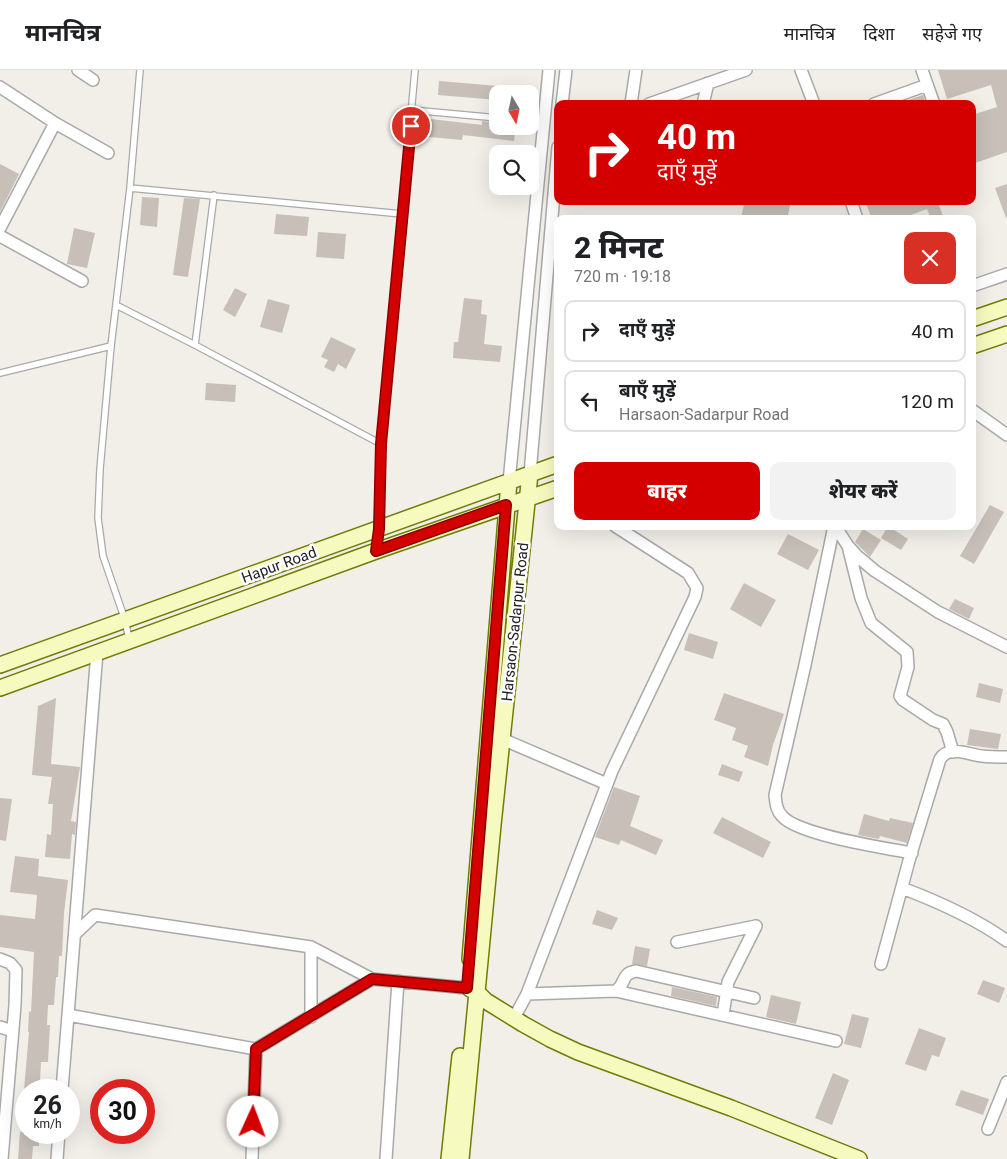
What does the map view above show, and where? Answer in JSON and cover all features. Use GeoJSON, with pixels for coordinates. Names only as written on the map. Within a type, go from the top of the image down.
{"type":"FeatureCollection","features":[{"type":"Feature","properties":{"kind":"street"},"geometry":{"type":"LineString","coordinates":[[78,70],[93,80]]}},
{"type":"Feature","properties":{"kind":"street"},"geometry":{"type":"LineString","coordinates":[[509,482],[549,70]]}},
{"type":"Feature","properties":{"kind":"street"},"geometry":{"type":"LineString","coordinates":[[562,100],[566,70]]}},
{"type":"Feature","properties":{"kind":"street"},"geometry":{"type":"LineString","coordinates":[[632,100],[636,70]]}},
{"type":"Feature","properties":{"kind":"street"},"geometry":{"type":"LineString","coordinates":[[660,100],[746,70]]}},
{"type":"Feature","properties":{"kind":"street"},"geometry":{"type":"LineString","coordinates":[[801,70],[812,100]]}},
{"type":"Feature","properties":{"kind":"street"},"geometry":{"type":"LineString","coordinates":[[922,70],[933,100]]}},
{"type":"Feature","properties":{"kind":"street"},"geometry":{"type":"LineString","coordinates":[[705,100],[708,83]]}},
{"type":"Feature","properties":{"kind":"street"},"geometry":{"type":"LineString","coordinates":[[885,100],[927,85]]}},
{"type":"Feature","properties":{"kind":"street"},"geometry":{"type":"LineString","coordinates":[[0,87],[56,123],[108,153]]}},
{"type":"Feature","properties":{"kind":"street"},"geometry":{"type":"LineString","coordinates":[[0,228],[56,123]]}},
{"type":"Feature","properties":{"kind":"street"},"geometry":{"type":"LineString","coordinates":[[530,474],[554,194]]}},
{"type":"Feature","properties":{"kind":"street"},"geometry":{"type":"LineString","coordinates":[[0,236],[82,281]]}},
{"type":"Feature","properties":{"kind":"street"},"geometry":{"type":"LineString","coordinates":[[976,285],[1007,274]]}},
{"type":"Feature","properties":{"kind":"street"},"geometry":{"type":"LineString","coordinates":[[976,318],[1007,306]]}},
{"type":"Feature","properties":{"kind":"street"},"geometry":{"type":"LineString","coordinates":[[976,345],[1007,334]]}},
{"type":"Feature","properties":{"kind":"street"},"geometry":{"type":"LineString","coordinates":[[976,413],[1007,436]]}},
{"type":"Feature","properties":{"kind":"street","name":"Hapur Road"},"geometry":{"type":"LineString","coordinates":[[0,665],[554,465]]}},
{"type":"Feature","properties":{"kind":"street","name":"Harsaon-Sadarpur Road"},"geometry":{"type":"LineString","coordinates":[[449,1159],[472,990],[502,739],[530,474]]}},
{"type":"Feature","properties":{"kind":"street","name":"Harsaon-Sadarpur Road"},"geometry":{"type":"LineString","coordinates":[[461,1159],[509,482]]}},
{"type":"Feature","properties":{"kind":"street","name":"Hapur Road"},"geometry":{"type":"LineString","coordinates":[[0,688],[376,551],[554,490]]}},
{"type":"Feature","properties":{"kind":"street"},"geometry":{"type":"LineString","coordinates":[[514,1018],[527,994],[607,784],[695,597],[696,588],[688,573],[621,530]]}},
{"type":"Feature","properties":{"kind":"street"},"geometry":{"type":"LineString","coordinates":[[834,530],[775,795],[776,807],[781,816],[799,827],[825,836],[912,853]]}},
{"type":"Feature","properties":{"kind":"street"},"geometry":{"type":"LineString","coordinates":[[838,530],[848,546],[863,561],[896,586],[938,612],[1007,647]]}},
{"type":"Feature","properties":{"kind":"street"},"geometry":{"type":"LineString","coordinates":[[848,546],[861,598],[871,623],[907,652],[908,668],[900,696],[933,720],[943,724],[953,752]]}},
{"type":"Feature","properties":{"kind":"street"},"geometry":{"type":"LineString","coordinates":[[63,1079],[98,652]]}},
{"type":"Feature","properties":{"kind":"street"},"geometry":{"type":"LineString","coordinates":[[502,739],[607,784]]}},
{"type":"Feature","properties":{"kind":"street"},"geometry":{"type":"LineString","coordinates":[[881,964],[912,853],[943,754],[953,752],[1007,757]]}},
{"type":"Feature","properties":{"kind":"street"},"geometry":{"type":"LineString","coordinates":[[902,888],[947,906],[986,927],[1007,941]]}},
{"type":"Feature","properties":{"kind":"street"},"geometry":{"type":"LineString","coordinates":[[75,934],[95,916],[311,947],[372,979],[472,990],[514,1018],[550,1039],[578,1052],[731,1108],[859,1159]]}},
{"type":"Feature","properties":{"kind":"street"},"geometry":{"type":"LineString","coordinates":[[677,942],[756,926],[728,982],[723,1015]]}},
{"type":"Feature","properties":{"kind":"street"},"geometry":{"type":"LineString","coordinates":[[311,947],[311,1017]]}},
{"type":"Feature","properties":{"kind":"street"},"geometry":{"type":"LineString","coordinates":[[0,960],[10,963],[16,970],[13,1031],[2,1159]]}},
{"type":"Feature","properties":{"kind":"street"},"geometry":{"type":"LineString","coordinates":[[616,991],[620,988],[626,975],[629,972],[636,971],[754,998]]}},
{"type":"Feature","properties":{"kind":"street"},"geometry":{"type":"LineString","coordinates":[[68,1015],[256,1049],[372,979]]}},
{"type":"Feature","properties":{"kind":"street"},"geometry":{"type":"LineString","coordinates":[[385,1157],[398,981]]}},
{"type":"Feature","properties":{"kind":"street"},"geometry":{"type":"LineString","coordinates":[[527,994],[616,991],[836,1041]]}},
{"type":"Feature","properties":{"kind":"street"},"geometry":{"type":"LineString","coordinates":[[0,1027],[13,1031]]}},
{"type":"Feature","properties":{"kind":"street"},"geometry":{"type":"LineString","coordinates":[[252,1159],[256,1049]]}},
{"type":"Feature","properties":{"kind":"street"},"geometry":{"type":"LineString","coordinates":[[988,1129],[1007,1082]]}},
{"type":"Feature","properties":{"kind":"street"},"geometry":{"type":"LineString","coordinates":[[57,1159],[58,1144]]}},
{"type":"Feature","properties":{"kind":"lane"},"geometry":{"type":"LineString","coordinates":[[129,641],[125,620],[103,556],[98,518],[100,469],[111,346],[130,188],[140,70]]}},
{"type":"Feature","properties":{"kind":"lane"},"geometry":{"type":"LineString","coordinates":[[376,551],[379,529],[381,444],[415,70]]}},
{"type":"Feature","properties":{"kind":"lane"},"geometry":{"type":"LineString","coordinates":[[412,110],[489,117]]}},
{"type":"Feature","properties":{"kind":"lane"},"geometry":{"type":"LineString","coordinates":[[130,188],[402,214]]}},
{"type":"Feature","properties":{"kind":"lane"},"geometry":{"type":"LineString","coordinates":[[195,345],[214,195]]}},
{"type":"Feature","properties":{"kind":"lane"},"geometry":{"type":"LineString","coordinates":[[116,305],[381,444]]}},
{"type":"Feature","properties":{"kind":"lane"},"geometry":{"type":"LineString","coordinates":[[0,372],[111,346]]}},
{"type":"Feature","properties":{"kind":"building"},"geometry":{"type":"Polygon","coordinates":[[[938,70],[1007,70],[1007,152],[976,163],[976,114],[997,107],[991,85],[947,99],[938,70]]]}},
{"type":"Feature","properties":{"kind":"building"},"geometry":{"type":"Polygon","coordinates":[[[439,81],[489,85],[489,99],[438,95],[439,81]]]}},
{"type":"Feature","properties":{"kind":"building"},"geometry":{"type":"Polygon","coordinates":[[[923,95],[925,100],[909,100],[923,95]]]}},
{"type":"Feature","properties":{"kind":"building"},"geometry":{"type":"Polygon","coordinates":[[[431,119],[482,125],[482,121],[489,122],[489,135],[515,135],[514,141],[463,135],[462,140],[429,137],[431,119]]]}},
{"type":"Feature","properties":{"kind":"building"},"geometry":{"type":"Polygon","coordinates":[[[0,164],[19,174],[0,212],[0,164]]]}},
{"type":"Feature","properties":{"kind":"building"},"geometry":{"type":"Polygon","coordinates":[[[1007,184],[1007,217],[1006,218],[995,188],[1007,184]]]}},
{"type":"Feature","properties":{"kind":"building"},"geometry":{"type":"Polygon","coordinates":[[[142,197],[159,198],[157,227],[140,225],[142,197]]]}},
{"type":"Feature","properties":{"kind":"building"},"geometry":{"type":"Polygon","coordinates":[[[184,198],[200,199],[188,277],[173,275],[184,198]]]}},
{"type":"Feature","properties":{"kind":"building"},"geometry":{"type":"Polygon","coordinates":[[[744,205],[790,205],[788,215],[742,215],[744,205]]]}},
{"type":"Feature","properties":{"kind":"building"},"geometry":{"type":"Polygon","coordinates":[[[867,205],[939,205],[943,215],[929,215],[927,209],[911,215],[870,215],[867,205]]]}},
{"type":"Feature","properties":{"kind":"building"},"geometry":{"type":"Polygon","coordinates":[[[276,214],[309,217],[307,236],[274,234],[276,214]]]}},
{"type":"Feature","properties":{"kind":"building"},"geometry":{"type":"Polygon","coordinates":[[[74,228],[95,233],[87,268],[67,264],[74,228]]]}},
{"type":"Feature","properties":{"kind":"building"},"geometry":{"type":"Polygon","coordinates":[[[318,232],[346,234],[344,259],[316,257],[318,232]]]}},
{"type":"Feature","properties":{"kind":"building"},"geometry":{"type":"Polygon","coordinates":[[[235,288],[247,294],[235,317],[223,310],[235,288]]]}},
{"type":"Feature","properties":{"kind":"building"},"geometry":{"type":"Polygon","coordinates":[[[464,298],[482,300],[481,314],[487,315],[484,344],[502,346],[500,362],[453,358],[454,342],[458,342],[464,298]]]}},
{"type":"Feature","properties":{"kind":"building"},"geometry":{"type":"Polygon","coordinates":[[[268,299],[290,305],[282,333],[260,327],[268,299]]]}},
{"type":"Feature","properties":{"kind":"building"},"geometry":{"type":"Polygon","coordinates":[[[331,337],[356,349],[346,369],[338,364],[334,372],[324,367],[328,360],[321,357],[331,337]]]}},
{"type":"Feature","properties":{"kind":"building"},"geometry":{"type":"Polygon","coordinates":[[[206,383],[236,385],[235,402],[205,400],[206,383]]]}},
{"type":"Feature","properties":{"kind":"building"},"geometry":{"type":"Polygon","coordinates":[[[990,505],[1004,512],[974,564],[960,556],[990,505]]]}},
{"type":"Feature","properties":{"kind":"building"},"geometry":{"type":"Polygon","coordinates":[[[862,530],[881,540],[870,557],[855,542],[862,530]]]}},
{"type":"Feature","properties":{"kind":"building"},"geometry":{"type":"Polygon","coordinates":[[[886,530],[894,530],[908,539],[901,550],[881,538],[886,530]]]}},
{"type":"Feature","properties":{"kind":"building"},"geometry":{"type":"Polygon","coordinates":[[[788,534],[819,550],[808,570],[777,554],[788,534]]]}},
{"type":"Feature","properties":{"kind":"building"},"geometry":{"type":"Polygon","coordinates":[[[744,583],[776,600],[761,627],[730,609],[744,583]]]}},
{"type":"Feature","properties":{"kind":"building"},"geometry":{"type":"Polygon","coordinates":[[[955,599],[974,608],[969,619],[949,609],[955,599]]]}},
{"type":"Feature","properties":{"kind":"building"},"geometry":{"type":"Polygon","coordinates":[[[689,633],[718,642],[713,659],[684,650],[689,633]]]}},
{"type":"Feature","properties":{"kind":"building"},"geometry":{"type":"Polygon","coordinates":[[[979,683],[1003,689],[1000,703],[976,697],[979,683]]]}},
{"type":"Feature","properties":{"kind":"building"},"geometry":{"type":"Polygon","coordinates":[[[724,693],[784,714],[768,766],[744,757],[748,746],[732,740],[736,728],[714,720],[724,693]]]}},
{"type":"Feature","properties":{"kind":"building"},"geometry":{"type":"Polygon","coordinates":[[[56,698],[51,764],[80,767],[71,821],[76,822],[75,835],[72,834],[70,859],[45,857],[47,834],[51,835],[53,804],[48,804],[52,777],[32,775],[38,706],[56,698]]]}},
{"type":"Feature","properties":{"kind":"building"},"geometry":{"type":"Polygon","coordinates":[[[970,729],[1001,734],[998,749],[967,745],[970,729]]]}},
{"type":"Feature","properties":{"kind":"building"},"geometry":{"type":"Polygon","coordinates":[[[722,764],[743,772],[739,782],[718,775],[722,764]]]}},
{"type":"Feature","properties":{"kind":"building"},"geometry":{"type":"Polygon","coordinates":[[[614,787],[640,796],[630,826],[663,840],[656,855],[621,840],[619,845],[595,837],[614,787]]]}},
{"type":"Feature","properties":{"kind":"building"},"geometry":{"type":"Polygon","coordinates":[[[0,798],[12,799],[6,841],[0,840],[0,798]]]}},
{"type":"Feature","properties":{"kind":"building"},"geometry":{"type":"Polygon","coordinates":[[[864,814],[889,821],[890,818],[913,823],[907,843],[880,836],[879,839],[858,835],[864,814]]]}},
{"type":"Feature","properties":{"kind":"building"},"geometry":{"type":"Polygon","coordinates":[[[722,817],[771,842],[763,858],[713,833],[722,817]]]}},
{"type":"Feature","properties":{"kind":"building"},"geometry":{"type":"Polygon","coordinates":[[[15,856],[39,859],[38,876],[68,880],[62,956],[59,956],[54,1005],[48,1005],[47,1025],[50,1025],[48,1062],[41,1062],[40,1079],[25,1079],[34,952],[0,947],[0,915],[35,919],[37,895],[10,892],[15,856]]]}},
{"type":"Feature","properties":{"kind":"building"},"geometry":{"type":"Polygon","coordinates":[[[597,910],[618,918],[612,930],[592,924],[597,910]]]}},
{"type":"Feature","properties":{"kind":"building"},"geometry":{"type":"Polygon","coordinates":[[[635,946],[650,949],[647,966],[632,964],[635,946]]]}},
{"type":"Feature","properties":{"kind":"building"},"geometry":{"type":"Polygon","coordinates":[[[983,980],[1005,988],[999,1003],[977,994],[983,980]]]}},
{"type":"Feature","properties":{"kind":"building"},"geometry":{"type":"Polygon","coordinates":[[[672,987],[717,997],[716,1006],[671,996],[672,987]]]}},
{"type":"Feature","properties":{"kind":"building"},"geometry":{"type":"Polygon","coordinates":[[[771,995],[801,1002],[796,1024],[766,1017],[771,995]]]}},
{"type":"Feature","properties":{"kind":"building"},"geometry":{"type":"Polygon","coordinates":[[[852,1014],[869,1018],[861,1048],[844,1044],[852,1014]]]}},
{"type":"Feature","properties":{"kind":"building"},"geometry":{"type":"Polygon","coordinates":[[[919,1028],[946,1038],[939,1057],[932,1055],[926,1071],[905,1064],[919,1028]]]}},
{"type":"Feature","properties":{"kind":"building"},"geometry":{"type":"Polygon","coordinates":[[[833,1073],[849,1080],[832,1125],[815,1118],[833,1073]]]}},
{"type":"Feature","properties":{"kind":"building"},"geometry":{"type":"Polygon","coordinates":[[[961,1090],[989,1099],[983,1115],[955,1105],[961,1090]]]}},
{"type":"Feature","properties":{"kind":"building"},"geometry":{"type":"Polygon","coordinates":[[[19,1144],[39,1144],[39,1146],[33,1146],[32,1159],[18,1159],[19,1144]]]}},
{"type":"Feature","properties":{"kind":"route"},"geometry":{"type":"LineString","coordinates":[[253,1122],[256,1049],[372,979],[467,988],[506,505],[376,551],[379,529],[381,444],[411,126]]}}]}
